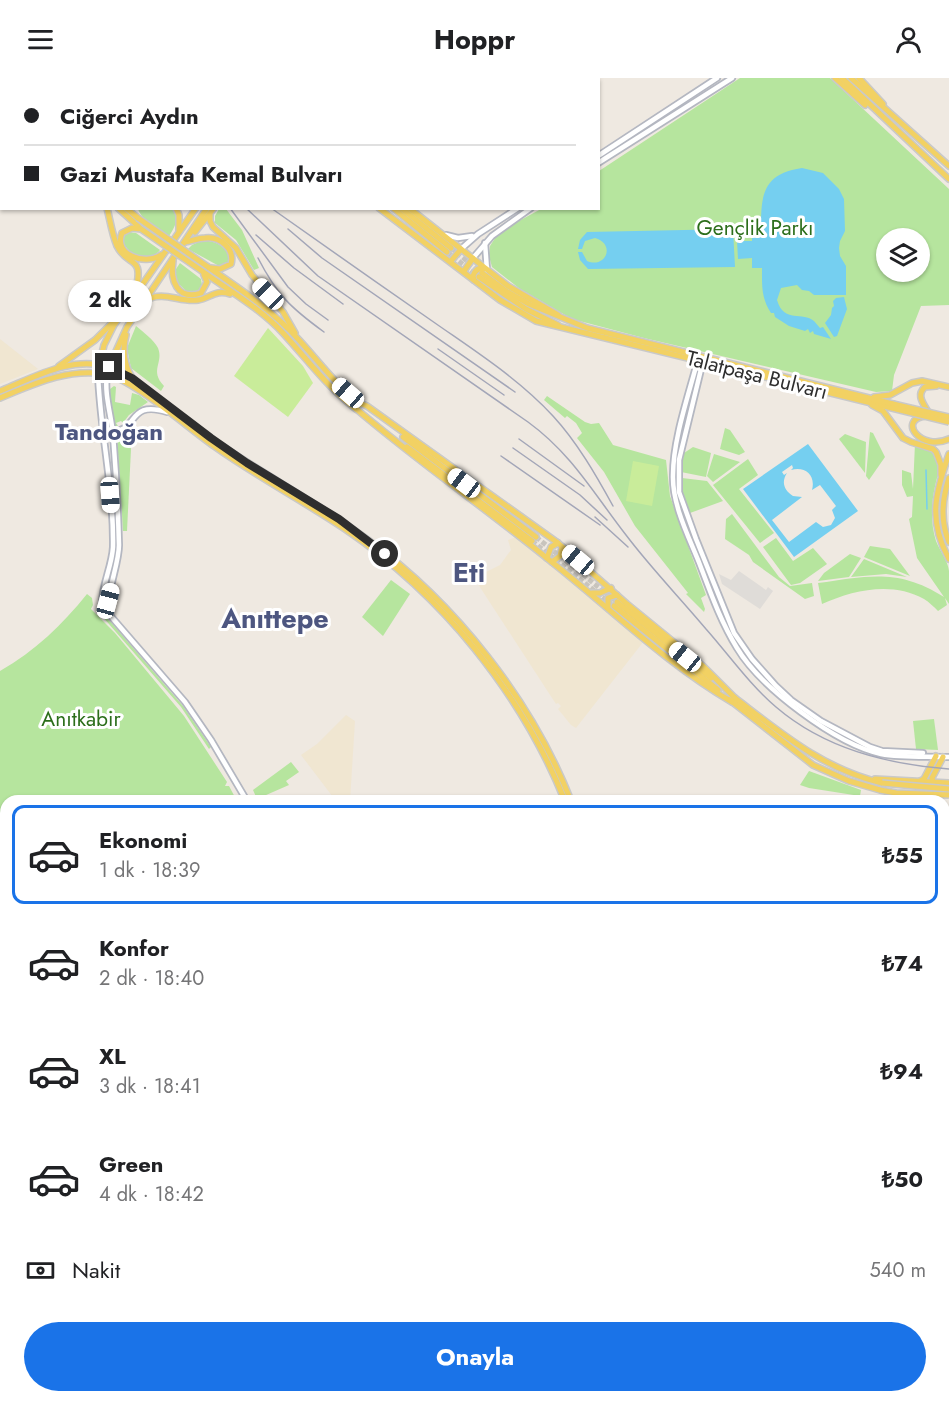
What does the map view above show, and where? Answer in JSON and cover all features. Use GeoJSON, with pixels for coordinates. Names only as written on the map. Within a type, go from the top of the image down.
{"type":"FeatureCollection","features":[{"type":"Feature","properties":{"kind":"main road"},"geometry":{"type":"LineString","coordinates":[[600,155],[717,78]]}},
{"type":"Feature","properties":{"kind":"main road"},"geometry":{"type":"LineString","coordinates":[[600,162],[732,78]]}},
{"type":"Feature","properties":{"kind":"main road"},"geometry":{"type":"LineString","coordinates":[[835,78],[856,98],[890,124]]}},
{"type":"Feature","properties":{"kind":"main road"},"geometry":{"type":"LineString","coordinates":[[842,78],[949,179]]}},
{"type":"Feature","properties":{"kind":"main road"},"geometry":{"type":"LineString","coordinates":[[851,78],[949,166]]}},
{"type":"Feature","properties":{"kind":"main road"},"geometry":{"type":"LineString","coordinates":[[860,78],[895,119]]}},
{"type":"Feature","properties":{"kind":"main road"},"geometry":{"type":"LineString","coordinates":[[108,210],[117,245],[139,270],[134,294]]}},
{"type":"Feature","properties":{"kind":"main road"},"geometry":{"type":"LineString","coordinates":[[120,210],[141,229],[237,296],[282,332],[332,390],[356,404],[534,539]]}},
{"type":"Feature","properties":{"kind":"main road"},"geometry":{"type":"LineString","coordinates":[[128,210],[275,317],[299,339],[356,404],[418,460],[590,593],[613,605],[813,765],[849,781],[881,787],[949,789]]}},
{"type":"Feature","properties":{"kind":"main road"},"geometry":{"type":"LineString","coordinates":[[136,210],[138,218]]}},
{"type":"Feature","properties":{"kind":"main road"},"geometry":{"type":"LineString","coordinates":[[177,210],[179,232]]}},
{"type":"Feature","properties":{"kind":"main road"},"geometry":{"type":"LineString","coordinates":[[179,232],[190,210]]}},
{"type":"Feature","properties":{"kind":"main road"},"geometry":{"type":"LineString","coordinates":[[195,210],[134,294],[108,335],[99,365],[113,547],[111,567],[102,596],[103,608],[185,702],[243,795]]}},
{"type":"Feature","properties":{"kind":"main road","name":"Talatpaşa Bulvarı"},"geometry":{"type":"LineString","coordinates":[[382,210],[464,271],[508,286],[554,312],[566,325],[893,406],[949,417]]}},
{"type":"Feature","properties":{"kind":"main road"},"geometry":{"type":"LineString","coordinates":[[396,210],[449,250],[402,210]]}},
{"type":"Feature","properties":{"kind":"main road","name":"Talatpaşa Bulvarı"},"geometry":{"type":"LineString","coordinates":[[412,210],[473,258],[481,275],[526,309],[566,325],[869,400]]}},
{"type":"Feature","properties":{"kind":"main road"},"geometry":{"type":"LineString","coordinates":[[451,261],[478,234],[515,210]]}},
{"type":"Feature","properties":{"kind":"main road"},"geometry":{"type":"LineString","coordinates":[[464,271],[485,243],[499,230],[528,210]]}},
{"type":"Feature","properties":{"kind":"main road"},"geometry":{"type":"LineString","coordinates":[[103,608],[108,601],[117,567],[119,546],[113,432],[106,385],[107,374],[127,327],[208,212]]}},
{"type":"Feature","properties":{"kind":"main road"},"geometry":{"type":"LineString","coordinates":[[208,212],[213,228],[230,240],[259,285],[284,312],[299,339]]}},
{"type":"Feature","properties":{"kind":"main road"},"geometry":{"type":"LineString","coordinates":[[141,229],[132,228],[122,233],[121,243],[130,255],[150,261],[167,250]]}},
{"type":"Feature","properties":{"kind":"main road"},"geometry":{"type":"LineString","coordinates":[[441,233],[459,238],[478,234]]}},
{"type":"Feature","properties":{"kind":"main road"},"geometry":{"type":"LineString","coordinates":[[185,242],[214,238],[227,246],[231,251],[231,264],[220,269],[208,267]]}},
{"type":"Feature","properties":{"kind":"main road"},"geometry":{"type":"LineString","coordinates":[[481,275],[485,243]]}},
{"type":"Feature","properties":{"kind":"main road"},"geometry":{"type":"LineString","coordinates":[[174,258],[171,273],[173,282],[183,293],[195,295],[201,293],[205,288],[206,278],[202,271]]}},
{"type":"Feature","properties":{"kind":"main road"},"geometry":{"type":"LineString","coordinates":[[146,300],[163,295],[197,300],[218,292],[237,296]]}},
{"type":"Feature","properties":{"kind":"main road"},"geometry":{"type":"LineString","coordinates":[[50,371],[95,340],[122,314]]}},
{"type":"Feature","properties":{"kind":"main road"},"geometry":{"type":"LineString","coordinates":[[127,327],[123,351],[132,378]]}},
{"type":"Feature","properties":{"kind":"main road"},"geometry":{"type":"LineString","coordinates":[[701,360],[674,458],[673,475],[676,498],[727,618],[742,647],[796,706],[819,724],[868,750],[893,755],[943,755]]}},
{"type":"Feature","properties":{"kind":"main road"},"geometry":{"type":"LineString","coordinates":[[0,391],[50,371],[75,365],[109,367],[132,378],[247,463],[339,519],[370,541],[437,599],[496,668],[522,705],[555,764],[568,795]]}},
{"type":"Feature","properties":{"kind":"main road"},"geometry":{"type":"LineString","coordinates":[[0,398],[63,375],[79,372],[107,374],[132,385],[244,467],[353,535],[433,602],[492,671],[518,707],[562,795]]}},
{"type":"Feature","properties":{"kind":"main road"},"geometry":{"type":"LineString","coordinates":[[869,400],[890,395],[912,383],[922,381],[949,388]]}},
{"type":"Feature","properties":{"kind":"main road"},"geometry":{"type":"LineString","coordinates":[[948,440],[935,442],[917,436],[914,424],[928,414],[921,399],[922,389],[929,386],[949,388]]}},
{"type":"Feature","properties":{"kind":"main road"},"geometry":{"type":"LineString","coordinates":[[869,400],[883,411],[903,438],[933,448],[940,458],[941,475]]}},
{"type":"Feature","properties":{"kind":"main road"},"geometry":{"type":"LineString","coordinates":[[356,404],[367,406],[560,545],[702,666],[734,700]]}},
{"type":"Feature","properties":{"kind":"main road"},"geometry":{"type":"LineString","coordinates":[[113,432],[125,428],[144,409],[156,408],[167,412]]}},
{"type":"Feature","properties":{"kind":"main road","name":"Talatpaşa Bulvarı"},"geometry":{"type":"LineString","coordinates":[[928,414],[949,422]]}},
{"type":"Feature","properties":{"kind":"main road"},"geometry":{"type":"LineString","coordinates":[[949,454],[941,475],[935,503],[939,540],[949,559]]}},
{"type":"Feature","properties":{"kind":"main road"},"geometry":{"type":"LineString","coordinates":[[949,477],[943,503],[943,518],[949,542]]}},
{"type":"Feature","properties":{"kind":"main road"},"geometry":{"type":"LineString","coordinates":[[550,560],[551,547],[560,545]]}},
{"type":"Feature","properties":{"kind":"main road"},"geometry":{"type":"LineString","coordinates":[[550,560],[560,556],[560,545]]}},
{"type":"Feature","properties":{"kind":"main road"},"geometry":{"type":"LineString","coordinates":[[590,593],[600,593],[611,588]]}},
{"type":"Feature","properties":{"kind":"main road"},"geometry":{"type":"LineString","coordinates":[[617,595],[608,598],[613,605],[692,677],[734,700],[804,750],[845,773],[896,793],[949,795]]}},
{"type":"Feature","properties":{"kind":"main road"},"geometry":{"type":"LineString","coordinates":[[108,601],[111,616]]}},
{"type":"Feature","properties":{"kind":"main road"},"geometry":{"type":"LineString","coordinates":[[920,781],[943,755]]}},
{"type":"Feature","properties":{"kind":"main road"},"geometry":{"type":"LineString","coordinates":[[933,782],[932,778],[943,755]]}},
{"type":"Feature","properties":{"kind":"main road"},"geometry":{"type":"LineString","coordinates":[[864,779],[949,783]]}},
{"type":"Feature","properties":{"kind":"shaded area"},"geometry":{"type":"Polygon","coordinates":[[[0,339],[38,369],[0,384],[0,339]]]}},
{"type":"Feature","properties":{"kind":"shaded area"},"geometry":{"type":"Polygon","coordinates":[[[516,537],[644,641],[576,728],[558,709],[561,706],[556,704],[474,578],[500,565],[511,550],[508,540],[516,537]]]}},
{"type":"Feature","properties":{"kind":"shaded area"},"geometry":{"type":"Polygon","coordinates":[[[739,571],[766,590],[768,587],[773,591],[760,609],[722,584],[719,574],[731,580],[739,571]]]}},
{"type":"Feature","properties":{"kind":"shaded area"},"geometry":{"type":"Polygon","coordinates":[[[346,715],[355,721],[350,795],[331,795],[301,755],[317,744],[346,715]]]}},
{"type":"Feature","properties":{"kind":"green space","name":"Gençlik Parkı"},"geometry":{"type":"Polygon","coordinates":[[[740,78],[830,78],[949,189],[949,305],[921,306],[894,375],[892,391],[876,392],[572,319],[520,289],[492,267],[489,256],[490,246],[497,235],[539,210],[600,210],[600,170],[740,78]]]}},
{"type":"Feature","properties":{"kind":"green space"},"geometry":{"type":"Polygon","coordinates":[[[138,210],[173,210],[176,216],[175,226],[169,236],[147,221],[138,210]]]}},
{"type":"Feature","properties":{"kind":"green space"},"geometry":{"type":"Polygon","coordinates":[[[218,210],[227,210],[242,230],[259,268],[254,270],[236,240],[215,223],[218,210]]]}},
{"type":"Feature","properties":{"kind":"green space"},"geometry":{"type":"Polygon","coordinates":[[[128,232],[136,233],[160,250],[151,257],[135,255],[123,242],[123,235],[128,232]]]}},
{"type":"Feature","properties":{"kind":"green space"},"geometry":{"type":"Polygon","coordinates":[[[201,241],[213,242],[223,247],[228,253],[228,263],[219,266],[188,249],[201,241]]]}},
{"type":"Feature","properties":{"kind":"green space"},"geometry":{"type":"Polygon","coordinates":[[[180,263],[201,279],[202,285],[198,291],[186,291],[177,282],[174,272],[180,263]]]}},
{"type":"Feature","properties":{"kind":"green space"},"geometry":{"type":"Polygon","coordinates":[[[136,326],[158,348],[157,371],[164,386],[161,391],[131,368],[127,348],[136,326]]]}},
{"type":"Feature","properties":{"kind":"green space"},"geometry":{"type":"Polygon","coordinates":[[[268,328],[303,366],[313,383],[288,417],[234,376],[268,328]]]}},
{"type":"Feature","properties":{"kind":"green space"},"geometry":{"type":"Polygon","coordinates":[[[114,386],[116,387],[115,402],[130,405],[132,393],[148,402],[129,415],[123,423],[121,421],[116,423],[118,426],[114,426],[109,393],[114,386]]]}},
{"type":"Feature","properties":{"kind":"green space"},"geometry":{"type":"Polygon","coordinates":[[[547,396],[585,422],[599,423],[613,445],[666,460],[670,496],[706,595],[701,598],[704,612],[686,594],[688,593],[635,526],[604,472],[577,438],[582,433],[576,423],[567,416],[565,418],[544,400],[547,396]]]}},
{"type":"Feature","properties":{"kind":"green space"},"geometry":{"type":"Polygon","coordinates":[[[725,428],[730,430],[745,452],[739,455],[720,449],[725,428]]]}},
{"type":"Feature","properties":{"kind":"green space"},"geometry":{"type":"Polygon","coordinates":[[[870,432],[873,433],[885,457],[869,480],[866,476],[870,432]]]}},
{"type":"Feature","properties":{"kind":"green space"},"geometry":{"type":"Polygon","coordinates":[[[845,434],[866,442],[865,473],[839,439],[845,434]]]}},
{"type":"Feature","properties":{"kind":"green space"},"geometry":{"type":"Polygon","coordinates":[[[126,435],[131,449],[127,531],[123,531],[117,437],[126,435]]]}},
{"type":"Feature","properties":{"kind":"green space"},"geometry":{"type":"Polygon","coordinates":[[[915,443],[933,449],[941,464],[934,493],[932,522],[936,541],[949,571],[949,604],[945,598],[947,605],[938,611],[926,600],[912,593],[873,589],[822,604],[818,583],[868,577],[898,578],[928,588],[944,597],[917,558],[909,519],[912,517],[913,496],[907,497],[902,485],[902,470],[911,473],[913,489],[915,443]]]}},
{"type":"Feature","properties":{"kind":"green space"},"geometry":{"type":"Polygon","coordinates":[[[693,447],[711,453],[706,477],[681,472],[684,453],[693,447]]]}},
{"type":"Feature","properties":{"kind":"green space"},"geometry":{"type":"Polygon","coordinates":[[[714,454],[740,462],[713,482],[707,476],[714,454]]]}},
{"type":"Feature","properties":{"kind":"green space"},"geometry":{"type":"Polygon","coordinates":[[[748,459],[758,475],[739,489],[774,533],[760,543],[713,485],[748,459]]]}},
{"type":"Feature","properties":{"kind":"green space"},"geometry":{"type":"Polygon","coordinates":[[[633,461],[659,466],[652,506],[626,501],[633,461]]]}},
{"type":"Feature","properties":{"kind":"green space"},"geometry":{"type":"Polygon","coordinates":[[[682,478],[707,481],[723,501],[690,513],[682,490],[682,478]]]}},
{"type":"Feature","properties":{"kind":"green space"},"geometry":{"type":"Polygon","coordinates":[[[732,514],[779,577],[790,586],[812,583],[814,596],[805,599],[725,539],[726,519],[732,514]]]}},
{"type":"Feature","properties":{"kind":"green space"},"geometry":{"type":"Polygon","coordinates":[[[776,538],[793,561],[813,548],[827,564],[800,583],[791,585],[763,547],[776,538]]]}},
{"type":"Feature","properties":{"kind":"green space"},"geometry":{"type":"Polygon","coordinates":[[[870,546],[890,549],[910,576],[864,557],[870,546]]]}},
{"type":"Feature","properties":{"kind":"green space"},"geometry":{"type":"Polygon","coordinates":[[[850,554],[861,558],[849,577],[818,581],[824,573],[850,554]]]}},
{"type":"Feature","properties":{"kind":"green space"},"geometry":{"type":"Polygon","coordinates":[[[864,559],[907,577],[886,574],[851,577],[864,559]]]}},
{"type":"Feature","properties":{"kind":"green space"},"geometry":{"type":"Polygon","coordinates":[[[391,580],[410,594],[383,636],[362,617],[391,580]]]}},
{"type":"Feature","properties":{"kind":"green space","name":"Anıtkabir"},"geometry":{"type":"Polygon","coordinates":[[[87,594],[92,598],[91,609],[115,633],[184,716],[227,782],[225,786],[229,786],[234,795],[0,795],[0,671],[25,655],[68,616],[87,594]]]}},
{"type":"Feature","properties":{"kind":"green space"},"geometry":{"type":"Polygon","coordinates":[[[104,614],[183,706],[211,747],[209,749],[181,707],[102,616],[104,614]]]}},
{"type":"Feature","properties":{"kind":"green space"},"geometry":{"type":"Polygon","coordinates":[[[934,719],[938,750],[916,749],[913,721],[934,719]]]}},
{"type":"Feature","properties":{"kind":"green space"},"geometry":{"type":"Polygon","coordinates":[[[291,762],[299,772],[286,781],[289,785],[266,795],[255,795],[253,790],[291,762]]]}},
{"type":"Feature","properties":{"kind":"green space"},"geometry":{"type":"Polygon","coordinates":[[[809,771],[861,790],[860,795],[854,795],[800,785],[809,771]]]}},
{"type":"Feature","properties":{"kind":"water"},"geometry":{"type":"Polygon","coordinates":[[[802,168],[823,173],[839,189],[844,199],[845,231],[839,248],[840,256],[846,266],[846,295],[814,295],[797,285],[781,288],[777,300],[784,312],[810,318],[820,328],[823,327],[831,339],[814,334],[813,331],[810,333],[808,329],[805,331],[789,326],[775,317],[764,297],[762,268],[752,268],[752,258],[738,259],[737,241],[752,241],[752,232],[761,231],[763,198],[766,189],[778,176],[802,168]]]}},
{"type":"Feature","properties":{"kind":"water"},"geometry":{"type":"Polygon","coordinates":[[[733,229],[735,267],[588,269],[580,260],[578,252],[582,252],[587,261],[594,263],[599,262],[606,255],[605,245],[595,238],[585,241],[582,249],[578,249],[580,240],[587,232],[733,229]]]}},
{"type":"Feature","properties":{"kind":"water"},"geometry":{"type":"Polygon","coordinates":[[[844,297],[847,309],[837,336],[834,337],[825,323],[831,315],[833,301],[844,297]]]}},
{"type":"Feature","properties":{"kind":"water"},"geometry":{"type":"Polygon","coordinates":[[[808,444],[858,511],[794,557],[743,489],[808,444]],[[792,465],[782,472],[784,475],[787,473],[784,486],[793,496],[802,497],[772,520],[789,542],[816,522],[823,527],[831,525],[835,518],[832,510],[836,506],[820,485],[812,490],[812,480],[808,473],[801,469],[791,470],[792,465]]]}},
{"type":"Feature","properties":{"kind":"waterway"},"geometry":{"type":"LineString","coordinates":[[926,470],[927,509]]}},
{"type":"Feature","properties":{"kind":"tunnel"},"geometry":{"type":"LineString","coordinates":[[451,248],[481,272]]}},
{"type":"Feature","properties":{"kind":"tunnel"},"geometry":{"type":"LineString","coordinates":[[447,252],[479,277]]}},
{"type":"Feature","properties":{"kind":"tunnel"},"geometry":{"type":"LineString","coordinates":[[536,537],[617,602]]}},
{"type":"Feature","properties":{"kind":"tunnel"},"geometry":{"type":"LineString","coordinates":[[532,541],[611,604]]}},
{"type":"Feature","properties":{"kind":"railway"},"geometry":{"type":"LineString","coordinates":[[231,210],[288,287],[328,320]]}},
{"type":"Feature","properties":{"kind":"railway"},"geometry":{"type":"LineString","coordinates":[[248,210],[318,276],[544,434],[582,475],[645,559],[748,680],[776,707],[815,734],[858,752],[903,763],[949,769]]}},
{"type":"Feature","properties":{"kind":"railway"},"geometry":{"type":"LineString","coordinates":[[274,210],[481,355],[526,390],[553,416],[570,437],[613,506]]}},
{"type":"Feature","properties":{"kind":"railway"},"geometry":{"type":"LineString","coordinates":[[288,229],[322,258],[515,392]]}},
{"type":"Feature","properties":{"kind":"railway"},"geometry":{"type":"LineString","coordinates":[[256,235],[294,268],[343,304]]}},
{"type":"Feature","properties":{"kind":"railway"},"geometry":{"type":"LineString","coordinates":[[258,258],[286,300],[302,316],[324,332]]}},
{"type":"Feature","properties":{"kind":"railway"},"geometry":{"type":"LineString","coordinates":[[438,349],[504,395]]}},
{"type":"Feature","properties":{"kind":"railway"},"geometry":{"type":"LineString","coordinates":[[519,439],[584,486]]}},
{"type":"Feature","properties":{"kind":"railway"},"geometry":{"type":"LineString","coordinates":[[513,448],[580,495],[607,520]]}},
{"type":"Feature","properties":{"kind":"railway"},"geometry":{"type":"LineString","coordinates":[[501,456],[600,525]]}},
{"type":"Feature","properties":{"kind":"railway"},"geometry":{"type":"LineString","coordinates":[[595,517],[628,547]]}},
{"type":"Feature","properties":{"kind":"district","name":"Tandoğan"},"geometry":{"type":"Point","coordinates":[109,432]}},
{"type":"Feature","properties":{"kind":"district","name":"Eti"},"geometry":{"type":"Point","coordinates":[469,573]}},
{"type":"Feature","properties":{"kind":"district","name":"Anıttepe"},"geometry":{"type":"Point","coordinates":[275,619]}},
{"type":"Feature","properties":{"kind":"route"},"geometry":{"type":"LineString","coordinates":[[109,367],[132,378],[211,438],[247,463],[339,519],[385,554]]}}]}
